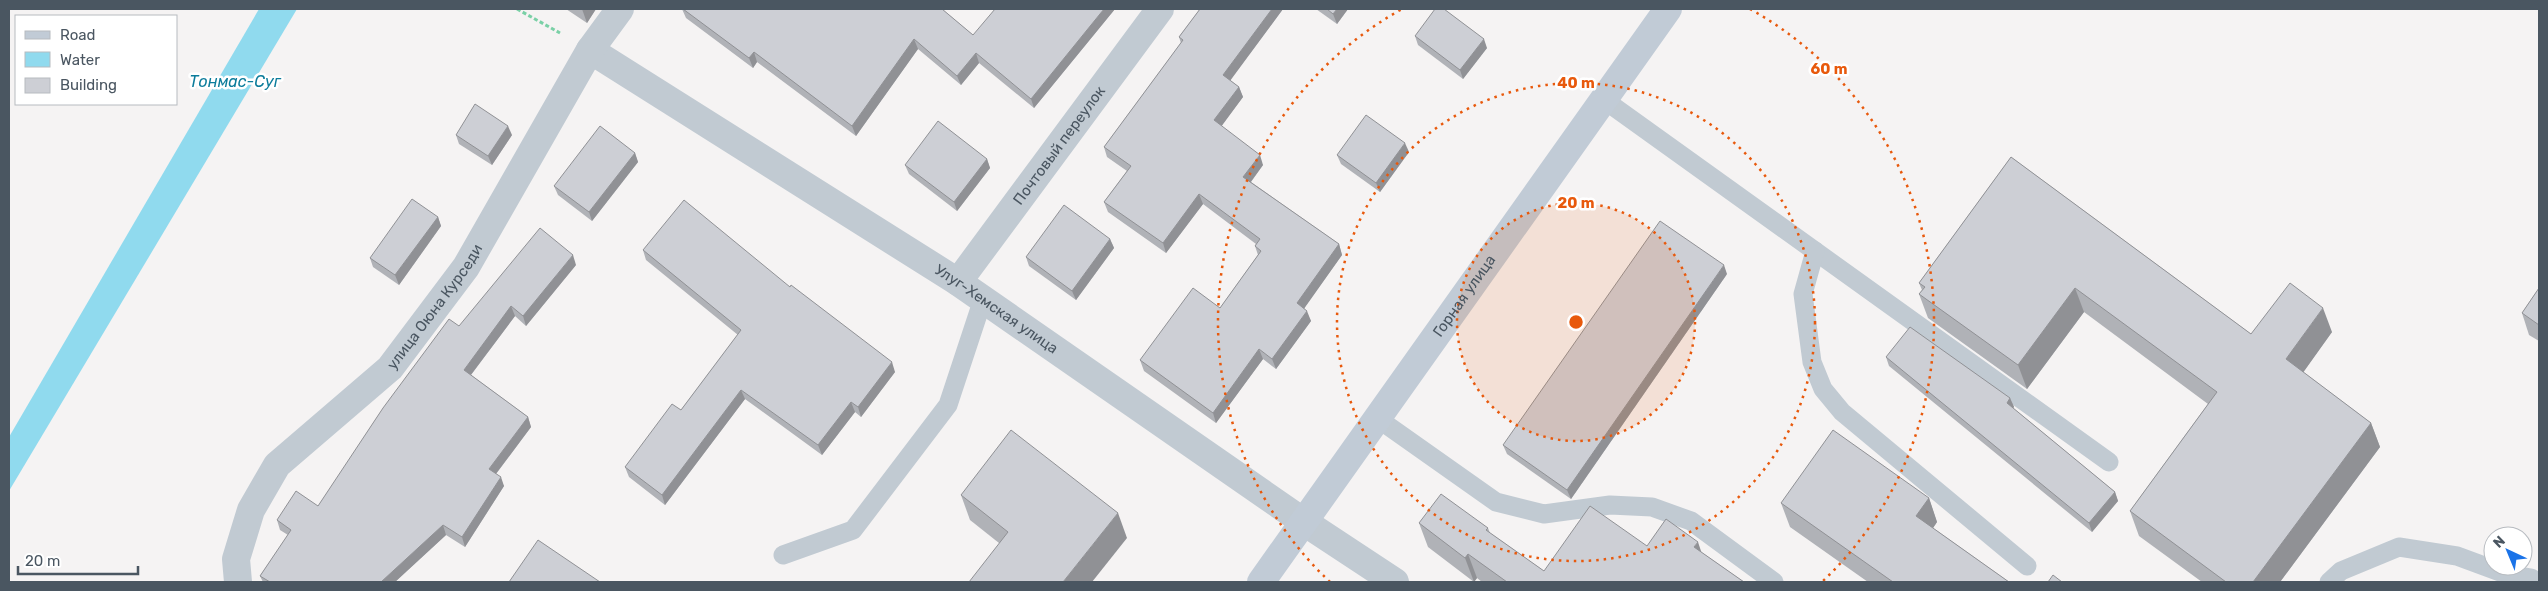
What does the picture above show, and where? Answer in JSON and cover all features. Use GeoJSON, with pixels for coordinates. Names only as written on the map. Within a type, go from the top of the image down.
{"type":"FeatureCollection","features":[{"type":"Feature","properties":{"kind":"street","name":"улица Оюна Курседи"},"geometry":{"type":"LineString","coordinates":[[238,582],[236,559],[251,510],[277,465],[390,368],[466,266],[590,50],[620,9]]}},
{"type":"Feature","properties":{"kind":"street","name":"Почтовый переулок"},"geometry":{"type":"LineString","coordinates":[[958,282],[1160,9]]}},
{"type":"Feature","properties":{"kind":"street","name":"Горная улица"},"geometry":{"type":"LineString","coordinates":[[1262,582],[1602,99],[1668,9]]}},
{"type":"Feature","properties":{"kind":"street","name":"Улуг-Хемская улица"},"geometry":{"type":"LineString","coordinates":[[590,50],[958,282],[1304,522],[1395,582]]}},
{"type":"Feature","properties":{"kind":"lane"},"geometry":{"type":"LineString","coordinates":[[1602,99],[2109,462]]}},
{"type":"Feature","properties":{"kind":"lane"},"geometry":{"type":"LineString","coordinates":[[1815,251],[1803,294],[1812,362],[1823,389],[1842,412],[2027,566]]}},
{"type":"Feature","properties":{"kind":"lane"},"geometry":{"type":"LineString","coordinates":[[783,555],[853,530],[948,405],[983,299]]}},
{"type":"Feature","properties":{"kind":"lane"},"geometry":{"type":"LineString","coordinates":[[1377,418],[1496,502],[1544,514],[1610,505],[1652,507],[1691,521],[1774,582]]}},
{"type":"Feature","properties":{"kind":"lane"},"geometry":{"type":"LineString","coordinates":[[2329,582],[2341,571],[2399,547],[2457,556],[2499,578],[2531,578],[2536,582]]}},
{"type":"Feature","properties":{"kind":"path"},"geometry":{"type":"LineString","coordinates":[[517,9],[540,22]]}},
{"type":"Feature","properties":{"kind":"water","name":"Тонмас-Суг"},"geometry":{"type":"Polygon","coordinates":[[[259,9],[297,9],[9,491],[9,437],[259,9]]]}},
{"type":"Feature","properties":{"kind":"building"},"geometry":{"type":"Polygon","coordinates":[[[683,9],[942,9],[973,35],[995,9],[1104,9],[1031,99],[976,53],[957,76],[914,39],[852,126],[754,52],[749,58],[683,9]]]}},
{"type":"Feature","properties":{"kind":"building"},"geometry":{"type":"Polygon","coordinates":[[[1200,9],[1272,9],[1223,75],[1239,87],[1214,120],[1260,155],[1243,177],[1339,244],[1297,303],[1307,311],[1272,359],[1259,349],[1213,413],[1140,360],[1193,288],[1220,308],[1261,251],[1255,246],[1260,239],[1199,194],[1163,243],[1104,202],[1131,166],[1104,147],[1183,40],[1179,37],[1200,9]]]}},
{"type":"Feature","properties":{"kind":"building"},"geometry":{"type":"Polygon","coordinates":[[[1327,9],[1337,9],[1333,14],[1327,9]]]}},
{"type":"Feature","properties":{"kind":"building"},"geometry":{"type":"Polygon","coordinates":[[[1435,9],[1444,9],[1484,39],[1460,70],[1415,36],[1435,9]]]}},
{"type":"Feature","properties":{"kind":"building"},"geometry":{"type":"Polygon","coordinates":[[[475,104],[508,126],[488,156],[456,135],[475,104]]]}},
{"type":"Feature","properties":{"kind":"building"},"geometry":{"type":"Polygon","coordinates":[[[1366,115],[1405,143],[1376,183],[1337,155],[1366,115]]]}},
{"type":"Feature","properties":{"kind":"building"},"geometry":{"type":"Polygon","coordinates":[[[938,121],[987,159],[954,202],[905,165],[938,121]]]}},
{"type":"Feature","properties":{"kind":"building"},"geometry":{"type":"Polygon","coordinates":[[[600,126],[635,153],[589,212],[554,186],[600,126]]]}},
{"type":"Feature","properties":{"kind":"building"},"geometry":{"type":"Polygon","coordinates":[[[2011,157],[2251,334],[2290,283],[2323,308],[2286,359],[2371,423],[2253,582],[2226,582],[2130,511],[2217,392],[2075,288],[2018,365],[1919,294],[1925,287],[1919,283],[2011,157]]]}},
{"type":"Feature","properties":{"kind":"building"},"geometry":{"type":"Polygon","coordinates":[[[412,199],[438,217],[395,275],[370,258],[412,199]]]}},
{"type":"Feature","properties":{"kind":"building"},"geometry":{"type":"Polygon","coordinates":[[[684,200],[790,287],[791,285],[892,362],[858,407],[851,402],[818,445],[741,390],[662,495],[625,467],[672,404],[681,410],[741,330],[643,250],[684,200]]]}},
{"type":"Feature","properties":{"kind":"building"},"geometry":{"type":"Polygon","coordinates":[[[1064,205],[1110,239],[1072,291],[1026,257],[1064,205]]]}},
{"type":"Feature","properties":{"kind":"building"},"geometry":{"type":"Polygon","coordinates":[[[1660,221],[1724,265],[1567,490],[1503,445],[1660,221]]]}},
{"type":"Feature","properties":{"kind":"building"},"geometry":{"type":"Polygon","coordinates":[[[540,228],[573,255],[523,316],[511,306],[464,370],[528,417],[489,469],[501,477],[462,537],[443,525],[381,582],[270,582],[260,576],[291,530],[277,520],[296,491],[318,506],[383,408],[449,319],[459,326],[540,228]]]}},
{"type":"Feature","properties":{"kind":"building"},"geometry":{"type":"Polygon","coordinates":[[[2539,288],[2539,325],[2522,313],[2539,288]]]}},
{"type":"Feature","properties":{"kind":"building"},"geometry":{"type":"Polygon","coordinates":[[[1910,327],[2010,398],[2007,403],[2115,492],[2089,523],[1886,357],[1910,327]]]}},
{"type":"Feature","properties":{"kind":"building"},"geometry":{"type":"Polygon","coordinates":[[[1011,430],[1118,513],[1063,582],[969,582],[1008,532],[961,495],[1011,430]]]}},
{"type":"Feature","properties":{"kind":"building"},"geometry":{"type":"Polygon","coordinates":[[[1833,430],[1929,498],[1916,516],[2009,582],[1893,582],[1781,503],[1833,430]]]}},
{"type":"Feature","properties":{"kind":"building"},"geometry":{"type":"Polygon","coordinates":[[[1441,494],[1488,528],[1486,530],[1544,571],[1590,506],[1647,546],[1666,519],[1698,542],[1694,547],[1744,582],[1507,582],[1468,554],[1465,558],[1419,523],[1441,494]]]}},
{"type":"Feature","properties":{"kind":"building"},"geometry":{"type":"Polygon","coordinates":[[[538,540],[600,582],[509,582],[538,540]]]}},
{"type":"Feature","properties":{"kind":"building"},"geometry":{"type":"Polygon","coordinates":[[[2053,575],[2062,582],[2048,582],[2053,575]]]}}]}
